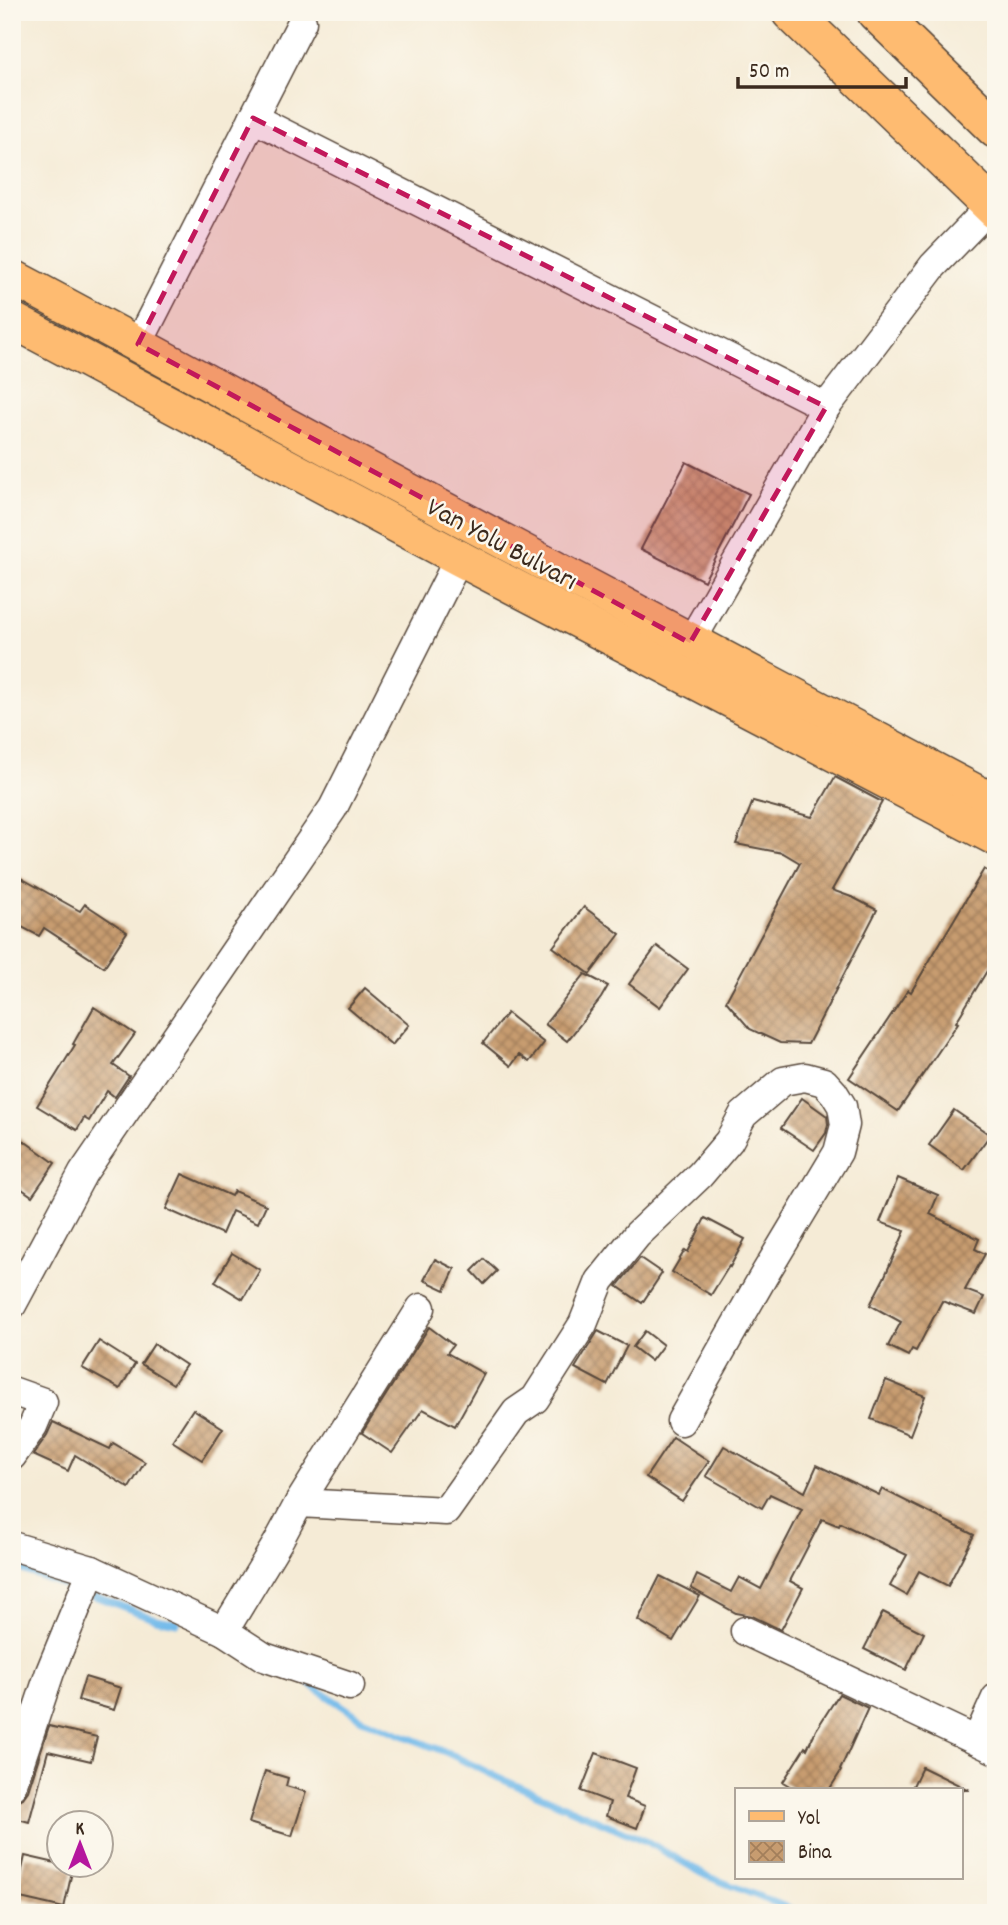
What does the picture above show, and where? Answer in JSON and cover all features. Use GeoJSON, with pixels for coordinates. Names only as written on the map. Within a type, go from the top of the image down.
{"type":"FeatureCollection","features":[{"type":"Feature","properties":{"kind":"highway"},"geometry":{"type":"LineString","coordinates":[[791,12],[993,208]]}},
{"type":"Feature","properties":{"kind":"highway"},"geometry":{"type":"LineString","coordinates":[[876,12],[996,129]]}},
{"type":"Feature","properties":{"kind":"main road","name":"Van Yolu Bulvarı"},"geometry":{"type":"LineString","coordinates":[[12,277],[690,643],[996,803]]}},
{"type":"Feature","properties":{"kind":"main road"},"geometry":{"type":"LineString","coordinates":[[12,320],[459,558],[996,838]]}},
{"type":"Feature","properties":{"kind":"street"},"geometry":{"type":"LineString","coordinates":[[138,344],[302,22]]}},
{"type":"Feature","properties":{"kind":"street"},"geometry":{"type":"LineString","coordinates":[[253,118],[825,407]]}},
{"type":"Feature","properties":{"kind":"street"},"geometry":{"type":"LineString","coordinates":[[690,643],[825,407],[933,266],[993,208]]}},
{"type":"Feature","properties":{"kind":"street"},"geometry":{"type":"LineString","coordinates":[[12,1305],[83,1173],[333,808],[459,558]]}},
{"type":"Feature","properties":{"kind":"street"},"geometry":{"type":"LineString","coordinates":[[299,1503],[446,1511],[516,1412],[535,1399],[583,1324],[600,1282],[637,1235],[700,1175],[729,1141],[743,1115],[774,1087],[783,1081],[805,1077],[824,1082],[842,1106],[845,1125],[838,1152],[681,1421]]}},
{"type":"Feature","properties":{"kind":"street"},"geometry":{"type":"LineString","coordinates":[[224,1631],[299,1503],[421,1308]]}},
{"type":"Feature","properties":{"kind":"street"},"geometry":{"type":"LineString","coordinates":[[12,1391],[43,1402],[33,1426],[12,1456]]}},
{"type":"Feature","properties":{"kind":"street"},"geometry":{"type":"LineString","coordinates":[[12,1546],[92,1570],[224,1631],[264,1657],[350,1686]]}},
{"type":"Feature","properties":{"kind":"street"},"geometry":{"type":"LineString","coordinates":[[12,1786],[50,1672],[92,1570]]}},
{"type":"Feature","properties":{"kind":"street"},"geometry":{"type":"LineString","coordinates":[[745,1631],[986,1745],[996,1698]]}},
{"type":"Feature","properties":{"kind":"highlighted area"},"geometry":{"type":"Polygon","coordinates":[[[253,118],[826,407],[690,643],[138,344],[253,118]]]}},
{"type":"Feature","properties":{"kind":"building"},"geometry":{"type":"Polygon","coordinates":[[[686,462],[749,494],[704,581],[641,549],[686,462]]]}},
{"type":"Feature","properties":{"kind":"building"},"geometry":{"type":"Polygon","coordinates":[[[835,777],[882,802],[832,890],[877,910],[808,1044],[780,1043],[750,1029],[726,1001],[800,863],[783,853],[736,844],[753,801],[812,817],[835,777]]]}},
{"type":"Feature","properties":{"kind":"building"},"geometry":{"type":"Polygon","coordinates":[[[984,869],[996,876],[996,956],[956,1022],[958,1023],[898,1111],[849,1078],[908,990],[911,992],[984,869]]]}},
{"type":"Feature","properties":{"kind":"building"},"geometry":{"type":"Polygon","coordinates":[[[12,873],[80,911],[85,904],[127,932],[104,967],[44,928],[39,936],[12,922],[12,873]]]}},
{"type":"Feature","properties":{"kind":"building"},"geometry":{"type":"Polygon","coordinates":[[[584,907],[620,934],[590,974],[553,947],[584,907]]]}},
{"type":"Feature","properties":{"kind":"building"},"geometry":{"type":"Polygon","coordinates":[[[657,946],[688,969],[660,1007],[629,984],[657,946]]]}},
{"type":"Feature","properties":{"kind":"building"},"geometry":{"type":"Polygon","coordinates":[[[585,974],[608,986],[567,1041],[545,1024],[585,974]]]}},
{"type":"Feature","properties":{"kind":"building"},"geometry":{"type":"Polygon","coordinates":[[[365,988],[409,1025],[392,1045],[348,1008],[365,988]]]}},
{"type":"Feature","properties":{"kind":"building"},"geometry":{"type":"Polygon","coordinates":[[[94,1007],[135,1034],[113,1065],[129,1076],[115,1097],[107,1091],[89,1121],[84,1118],[77,1130],[37,1106],[75,1045],[73,1044],[94,1007]]]}},
{"type":"Feature","properties":{"kind":"building"},"geometry":{"type":"Polygon","coordinates":[[[507,1013],[544,1043],[529,1062],[519,1055],[511,1066],[483,1043],[507,1013]]]}},
{"type":"Feature","properties":{"kind":"building"},"geometry":{"type":"Polygon","coordinates":[[[802,1098],[827,1116],[826,1133],[814,1150],[781,1128],[802,1098]]]}},
{"type":"Feature","properties":{"kind":"building"},"geometry":{"type":"Polygon","coordinates":[[[954,1110],[990,1135],[964,1170],[929,1145],[954,1110]]]}},
{"type":"Feature","properties":{"kind":"building"},"geometry":{"type":"Polygon","coordinates":[[[20,1138],[55,1163],[32,1196],[12,1182],[12,1149],[20,1138]]]}},
{"type":"Feature","properties":{"kind":"building"},"geometry":{"type":"Polygon","coordinates":[[[182,1174],[231,1196],[234,1191],[266,1205],[258,1223],[232,1211],[222,1234],[166,1209],[182,1174]]]}},
{"type":"Feature","properties":{"kind":"building"},"geometry":{"type":"Polygon","coordinates":[[[898,1178],[938,1195],[930,1214],[979,1239],[975,1249],[985,1254],[965,1290],[984,1297],[976,1314],[942,1301],[916,1351],[912,1349],[908,1356],[888,1346],[901,1322],[870,1305],[905,1231],[880,1222],[898,1178]]]}},
{"type":"Feature","properties":{"kind":"building"},"geometry":{"type":"Polygon","coordinates":[[[705,1218],[745,1239],[711,1295],[672,1272],[685,1250],[688,1252],[705,1218]]]}},
{"type":"Feature","properties":{"kind":"building"},"geometry":{"type":"Polygon","coordinates":[[[232,1253],[260,1270],[243,1299],[215,1282],[232,1253]]]}},
{"type":"Feature","properties":{"kind":"building"},"geometry":{"type":"Polygon","coordinates":[[[640,1258],[662,1273],[642,1303],[617,1286],[640,1258]]]}},
{"type":"Feature","properties":{"kind":"building"},"geometry":{"type":"Polygon","coordinates":[[[435,1259],[455,1269],[445,1290],[424,1280],[435,1259]]]}},
{"type":"Feature","properties":{"kind":"building"},"geometry":{"type":"Polygon","coordinates":[[[484,1259],[497,1271],[484,1284],[472,1271],[484,1259]]]}},
{"type":"Feature","properties":{"kind":"building"},"geometry":{"type":"Polygon","coordinates":[[[429,1327],[453,1345],[447,1353],[484,1374],[455,1426],[423,1409],[392,1453],[362,1433],[429,1327]]]}},
{"type":"Feature","properties":{"kind":"building"},"geometry":{"type":"Polygon","coordinates":[[[598,1331],[627,1346],[607,1385],[575,1368],[598,1331]]]}},
{"type":"Feature","properties":{"kind":"building"},"geometry":{"type":"Polygon","coordinates":[[[645,1331],[663,1345],[651,1361],[633,1347],[645,1331]]]}},
{"type":"Feature","properties":{"kind":"building"},"geometry":{"type":"Polygon","coordinates":[[[99,1341],[135,1364],[120,1389],[82,1368],[99,1341]]]}},
{"type":"Feature","properties":{"kind":"building"},"geometry":{"type":"Polygon","coordinates":[[[154,1344],[186,1365],[173,1384],[141,1364],[154,1344]]]}},
{"type":"Feature","properties":{"kind":"building"},"geometry":{"type":"Polygon","coordinates":[[[886,1380],[925,1396],[910,1435],[871,1419],[886,1380]]]}},
{"type":"Feature","properties":{"kind":"building"},"geometry":{"type":"Polygon","coordinates":[[[193,1409],[223,1428],[202,1460],[172,1441],[193,1409]]]}},
{"type":"Feature","properties":{"kind":"building"},"geometry":{"type":"Polygon","coordinates":[[[53,1422],[110,1449],[113,1443],[145,1462],[129,1488],[75,1455],[68,1471],[33,1455],[53,1422]]]}},
{"type":"Feature","properties":{"kind":"building"},"geometry":{"type":"Polygon","coordinates":[[[673,1437],[709,1461],[682,1501],[646,1477],[673,1437]]]}},
{"type":"Feature","properties":{"kind":"building"},"geometry":{"type":"Polygon","coordinates":[[[724,1446],[805,1492],[817,1465],[879,1495],[882,1489],[974,1535],[948,1586],[919,1571],[906,1595],[890,1586],[907,1555],[840,1523],[839,1526],[822,1519],[790,1581],[803,1588],[781,1630],[752,1616],[736,1613],[691,1588],[697,1575],[731,1592],[739,1577],[761,1589],[802,1509],[770,1494],[762,1508],[706,1476],[724,1446]]]}},
{"type":"Feature","properties":{"kind":"building"},"geometry":{"type":"Polygon","coordinates":[[[660,1576],[700,1596],[673,1641],[638,1620],[660,1576]]]}},
{"type":"Feature","properties":{"kind":"building"},"geometry":{"type":"Polygon","coordinates":[[[883,1612],[924,1633],[906,1670],[864,1649],[883,1612]]]}},
{"type":"Feature","properties":{"kind":"building"},"geometry":{"type":"Polygon","coordinates":[[[85,1677],[121,1688],[114,1710],[78,1700],[85,1677]]]}},
{"type":"Feature","properties":{"kind":"building"},"geometry":{"type":"Polygon","coordinates":[[[839,1694],[868,1708],[841,1771],[830,1788],[793,1788],[783,1782],[805,1747],[807,1749],[839,1694]]]}},
{"type":"Feature","properties":{"kind":"building"},"geometry":{"type":"Polygon","coordinates":[[[49,1726],[97,1737],[91,1761],[48,1751],[29,1822],[12,1817],[16,1802],[28,1791],[49,1726]]]}},
{"type":"Feature","properties":{"kind":"building"},"geometry":{"type":"Polygon","coordinates":[[[596,1753],[636,1768],[625,1798],[645,1806],[637,1828],[606,1816],[610,1802],[581,1791],[596,1753]]]}},
{"type":"Feature","properties":{"kind":"building"},"geometry":{"type":"Polygon","coordinates":[[[922,1767],[969,1790],[962,1788],[912,1788],[922,1767]]]}},
{"type":"Feature","properties":{"kind":"building"},"geometry":{"type":"Polygon","coordinates":[[[265,1771],[288,1778],[286,1786],[306,1792],[292,1836],[249,1823],[265,1771]]]}},
{"type":"Feature","properties":{"kind":"building"},"geometry":{"type":"Polygon","coordinates":[[[25,1856],[46,1861],[46,1880],[70,1880],[64,1908],[16,1897],[25,1856]]]}},
{"type":"Feature","properties":{"kind":"waterway"},"geometry":{"type":"LineString","coordinates":[[12,1566],[77,1590]]}},
{"type":"Feature","properties":{"kind":"waterway"},"geometry":{"type":"LineString","coordinates":[[89,1594],[156,1619],[177,1623]]}},
{"type":"Feature","properties":{"kind":"waterway"},"geometry":{"type":"LineString","coordinates":[[311,1685],[362,1719],[448,1753],[499,1778],[648,1842],[707,1876],[801,1913]]}}]}
